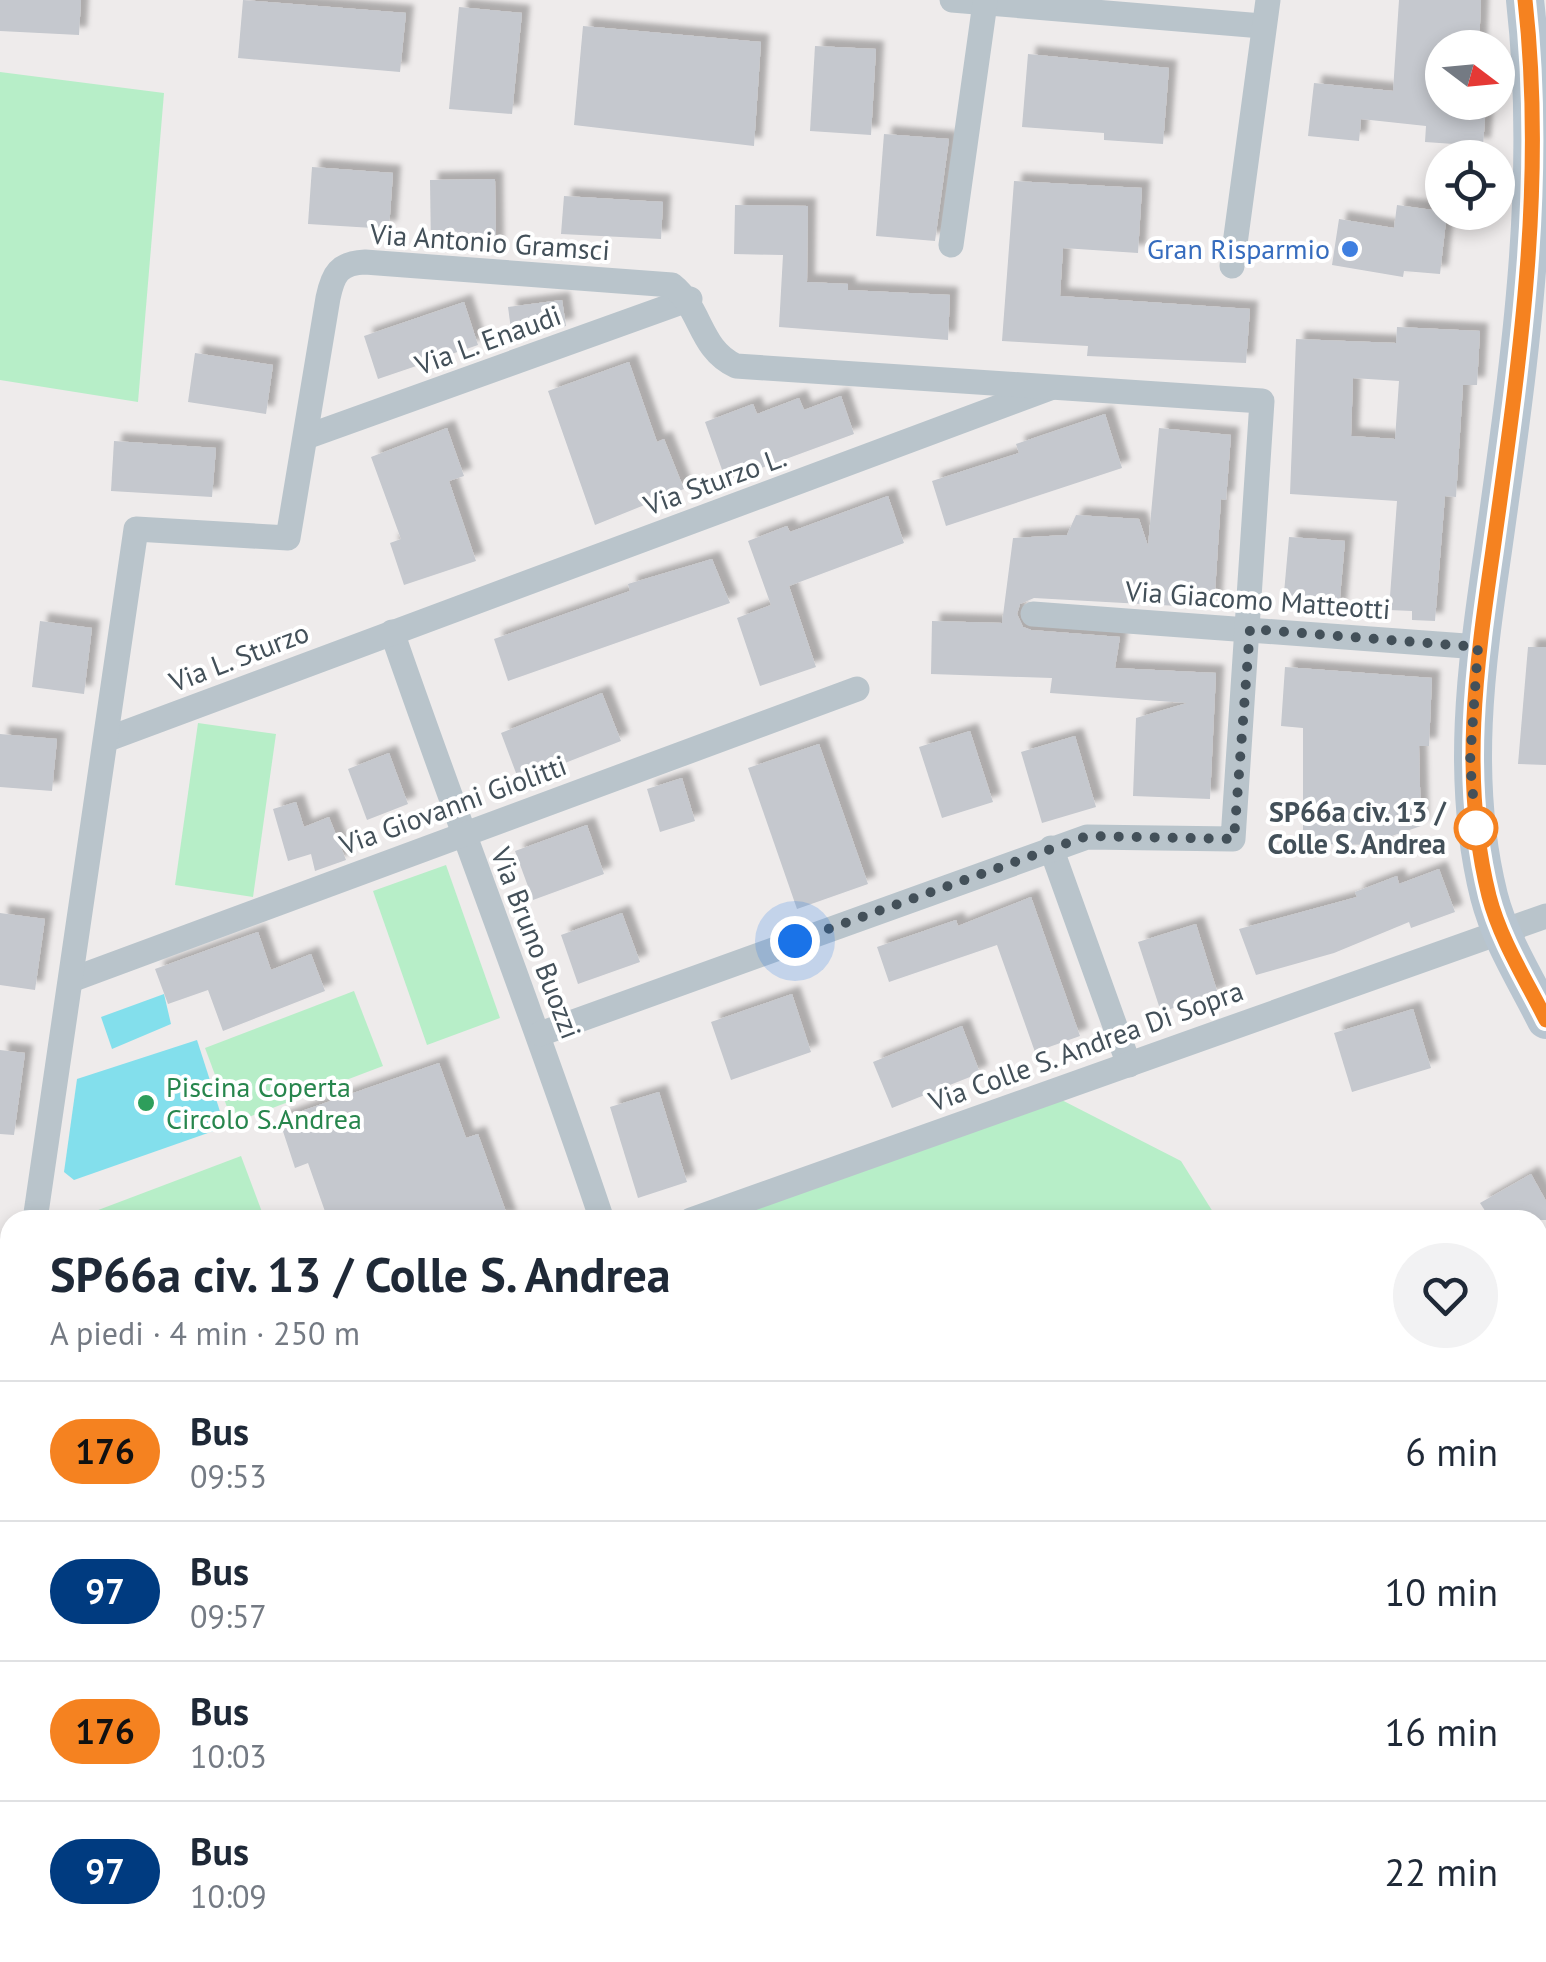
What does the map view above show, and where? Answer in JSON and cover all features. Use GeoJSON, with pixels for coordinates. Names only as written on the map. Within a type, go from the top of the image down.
{"type":"FeatureCollection","features":[{"type":"Feature","properties":{"kind":"street"},"geometry":{"type":"LineString","coordinates":[[952,0],[1262,26]]}},
{"type":"Feature","properties":{"kind":"street"},"geometry":{"type":"LineString","coordinates":[[1232,266],[1268,0]]}},
{"type":"Feature","properties":{"kind":"street"},"geometry":{"type":"LineString","coordinates":[[1525,0],[1542,152],[1536,244],[1478,647],[1470,762],[1475,822],[1490,898],[1546,1020]]}},
{"type":"Feature","properties":{"kind":"street"},"geometry":{"type":"LineString","coordinates":[[950,246],[985,3]]}},
{"type":"Feature","properties":{"kind":"street","name":"Via Antonio Gramsci"},"geometry":{"type":"LineString","coordinates":[[36,1210],[136,529],[288,538],[331,284],[342,266],[364,262],[672,285],[690,299]]}},
{"type":"Feature","properties":{"kind":"street"},"geometry":{"type":"LineString","coordinates":[[540,1034],[1087,836],[1234,839],[1262,401],[736,366],[718,358],[708,346],[690,299]]}},
{"type":"Feature","properties":{"kind":"street","name":"Via L. Enaudi"},"geometry":{"type":"LineString","coordinates":[[306,437],[690,299]]}},
{"type":"Feature","properties":{"kind":"street","name":"Via Sturzo L."},"geometry":{"type":"LineString","coordinates":[[392,632],[1059,385]]}},
{"type":"Feature","properties":{"kind":"street","name":"Via Giacomo Matteotti"},"geometry":{"type":"LineString","coordinates":[[1032,614],[1478,647]]}},
{"type":"Feature","properties":{"kind":"street","name":"Via L. Sturzo"},"geometry":{"type":"LineString","coordinates":[[108,739],[392,632]]}},
{"type":"Feature","properties":{"kind":"street","name":"Via Bruno Buozzi"},"geometry":{"type":"LineString","coordinates":[[392,632],[462,833],[540,1034],[599,1210]]}},
{"type":"Feature","properties":{"kind":"street","name":"Via Giovanni Giolitti"},"geometry":{"type":"LineString","coordinates":[[71,980],[858,688]]}},
{"type":"Feature","properties":{"kind":"street"},"geometry":{"type":"LineString","coordinates":[[1051,848],[1129,1064]]}},
{"type":"Feature","properties":{"kind":"street","name":"Via Colle S. Andrea Di Sopra"},"geometry":{"type":"LineString","coordinates":[[719,1210],[1546,916]]}},
{"type":"Feature","properties":{"kind":"green space"},"geometry":{"type":"Polygon","coordinates":[[[0,72],[164,93],[138,402],[0,380],[0,72]]]}},
{"type":"Feature","properties":{"kind":"green space"},"geometry":{"type":"Polygon","coordinates":[[[198,723],[276,734],[253,897],[175,885],[198,723]]]}},
{"type":"Feature","properties":{"kind":"green space"},"geometry":{"type":"Polygon","coordinates":[[[446,865],[500,1018],[427,1045],[373,891],[446,865]]]}},
{"type":"Feature","properties":{"kind":"green space"},"geometry":{"type":"Polygon","coordinates":[[[354,991],[383,1066],[233,1123],[205,1048],[354,991]]]}},
{"type":"Feature","properties":{"kind":"green space"},"geometry":{"type":"Polygon","coordinates":[[[1048,1093],[1181,1161],[1212,1210],[719,1210],[1048,1093]]]}},
{"type":"Feature","properties":{"kind":"green space"},"geometry":{"type":"Polygon","coordinates":[[[241,1156],[261,1210],[98,1210],[241,1156]]]}},
{"type":"Feature","properties":{"kind":"water"},"geometry":{"type":"Polygon","coordinates":[[[164,994],[171,1024],[112,1049],[101,1017],[164,994]]]}},
{"type":"Feature","properties":{"kind":"water","name":"Piscina Coperta Circolo S.Andrea"},"geometry":{"type":"Polygon","coordinates":[[[197,1040],[225,1127],[74,1180],[64,1172],[77,1079],[197,1040]]]}},
{"type":"Feature","properties":{"kind":"building"},"geometry":{"type":"Polygon","coordinates":[[[0,0],[81,0],[79,35],[0,31],[0,0]]]}},
{"type":"Feature","properties":{"kind":"building"},"geometry":{"type":"Polygon","coordinates":[[[243,0],[406,13],[400,72],[238,58],[243,0]]]}},
{"type":"Feature","properties":{"kind":"building"},"geometry":{"type":"Polygon","coordinates":[[[1399,0],[1481,0],[1480,30],[1425,30],[1425,120],[1485,120],[1483,140],[1425,140],[1426,126],[1361,119],[1359,141],[1308,136],[1314,83],[1393,91],[1399,0]]]}},
{"type":"Feature","properties":{"kind":"building"},"geometry":{"type":"Polygon","coordinates":[[[459,7],[522,13],[512,114],[449,109],[459,7]]]}},
{"type":"Feature","properties":{"kind":"building"},"geometry":{"type":"Polygon","coordinates":[[[583,26],[761,42],[754,146],[574,125],[583,26]]]}},
{"type":"Feature","properties":{"kind":"building"},"geometry":{"type":"Polygon","coordinates":[[[815,46],[876,49],[871,135],[810,131],[815,46]]]}},
{"type":"Feature","properties":{"kind":"building"},"geometry":{"type":"Polygon","coordinates":[[[1028,54],[1169,68],[1163,144],[1104,140],[1104,133],[1022,127],[1028,54]]]}},
{"type":"Feature","properties":{"kind":"building"},"geometry":{"type":"Polygon","coordinates":[[[884,134],[949,139],[935,241],[876,236],[884,134]]]}},
{"type":"Feature","properties":{"kind":"building"},"geometry":{"type":"Polygon","coordinates":[[[312,167],[393,173],[389,229],[308,224],[312,167]]]}},
{"type":"Feature","properties":{"kind":"building"},"geometry":{"type":"Polygon","coordinates":[[[495,179],[496,248],[431,249],[430,180],[495,179]]]}},
{"type":"Feature","properties":{"kind":"building"},"geometry":{"type":"Polygon","coordinates":[[[1014,181],[1142,188],[1138,253],[1063,248],[1060,296],[1250,309],[1246,363],[1087,356],[1088,346],[1002,341],[1014,181]]]}},
{"type":"Feature","properties":{"kind":"building"},"geometry":{"type":"Polygon","coordinates":[[[564,196],[663,202],[661,239],[561,234],[564,196]]]}},
{"type":"Feature","properties":{"kind":"building"},"geometry":{"type":"Polygon","coordinates":[[[735,205],[808,206],[807,282],[848,284],[848,290],[950,295],[948,340],[779,327],[783,255],[734,254],[735,205]]]}},
{"type":"Feature","properties":{"kind":"building"},"geometry":{"type":"Polygon","coordinates":[[[1397,205],[1425,209],[1425,230],[1445,230],[1440,274],[1404,271],[1403,277],[1332,265],[1339,219],[1394,228],[1397,205]]]}},
{"type":"Feature","properties":{"kind":"building"},"geometry":{"type":"Polygon","coordinates":[[[562,300],[566,326],[512,337],[508,307],[562,300]]]}},
{"type":"Feature","properties":{"kind":"building"},"geometry":{"type":"Polygon","coordinates":[[[464,302],[478,345],[378,379],[364,336],[464,302]]]}},
{"type":"Feature","properties":{"kind":"building"},"geometry":{"type":"Polygon","coordinates":[[[1397,327],[1480,331],[1477,385],[1463,385],[1456,497],[1445,496],[1435,621],[1412,620],[1412,611],[1389,610],[1397,501],[1290,494],[1296,339],[1396,343],[1397,327]],[[1353,378],[1351,436],[1395,439],[1399,381],[1353,378]]]}},
{"type":"Feature","properties":{"kind":"building"},"geometry":{"type":"Polygon","coordinates":[[[195,353],[273,365],[266,414],[188,402],[195,353]]]}},
{"type":"Feature","properties":{"kind":"building"},"geometry":{"type":"Polygon","coordinates":[[[629,362],[657,442],[664,439],[684,489],[595,525],[548,391],[629,362]]]}},
{"type":"Feature","properties":{"kind":"building"},"geometry":{"type":"Polygon","coordinates":[[[841,396],[854,434],[726,481],[705,422],[753,404],[757,414],[799,398],[804,410],[841,396]]]}},
{"type":"Feature","properties":{"kind":"building"},"geometry":{"type":"Polygon","coordinates":[[[1105,414],[1122,468],[946,526],[932,481],[1019,453],[1016,444],[1105,414]]]}},
{"type":"Feature","properties":{"kind":"building"},"geometry":{"type":"Polygon","coordinates":[[[447,428],[464,476],[449,481],[476,561],[404,585],[390,543],[401,539],[371,457],[447,428]]]}},
{"type":"Feature","properties":{"kind":"building"},"geometry":{"type":"Polygon","coordinates":[[[1159,428],[1231,435],[1226,500],[1221,499],[1214,608],[1034,598],[1020,604],[1017,614],[1023,627],[1031,630],[1120,637],[1115,668],[1216,673],[1210,799],[1133,796],[1136,718],[1187,703],[1050,693],[1052,678],[931,674],[932,621],[1002,623],[1013,538],[1067,535],[1076,515],[1139,519],[1148,546],[1159,428]]]}},
{"type":"Feature","properties":{"kind":"building"},"geometry":{"type":"Polygon","coordinates":[[[114,441],[216,448],[212,497],[111,491],[114,441]]]}},
{"type":"Feature","properties":{"kind":"building"},"geometry":{"type":"Polygon","coordinates":[[[888,496],[904,543],[789,586],[816,667],[760,686],[737,618],[771,605],[748,541],[787,526],[790,532],[888,496]]]}},
{"type":"Feature","properties":{"kind":"building"},"geometry":{"type":"Polygon","coordinates":[[[1289,537],[1345,541],[1339,609],[1283,604],[1289,537]]]}},
{"type":"Feature","properties":{"kind":"building"},"geometry":{"type":"Polygon","coordinates":[[[712,559],[730,603],[508,681],[494,639],[630,591],[628,584],[712,559]]]}},
{"type":"Feature","properties":{"kind":"building"},"geometry":{"type":"Polygon","coordinates":[[[40,621],[92,628],[84,694],[32,687],[40,621]]]}},
{"type":"Feature","properties":{"kind":"building"},"geometry":{"type":"Polygon","coordinates":[[[1528,647],[1546,647],[1546,765],[1518,764],[1528,647]]]}},
{"type":"Feature","properties":{"kind":"building"},"geometry":{"type":"Polygon","coordinates":[[[1285,667],[1432,678],[1429,746],[1419,746],[1421,826],[1383,839],[1385,845],[1303,844],[1303,728],[1281,726],[1285,667]]]}},
{"type":"Feature","properties":{"kind":"building"},"geometry":{"type":"Polygon","coordinates":[[[602,693],[621,741],[519,781],[501,733],[602,693]]]}},
{"type":"Feature","properties":{"kind":"building"},"geometry":{"type":"Polygon","coordinates":[[[970,731],[993,802],[942,818],[919,747],[970,731]]]}},
{"type":"Feature","properties":{"kind":"building"},"geometry":{"type":"Polygon","coordinates":[[[0,734],[57,739],[52,791],[0,787],[0,734]]]}},
{"type":"Feature","properties":{"kind":"building"},"geometry":{"type":"Polygon","coordinates":[[[1075,736],[1096,807],[1042,823],[1021,752],[1075,736]]]}},
{"type":"Feature","properties":{"kind":"building"},"geometry":{"type":"Polygon","coordinates":[[[819,744],[868,884],[797,909],[748,768],[819,744]]]}},
{"type":"Feature","properties":{"kind":"building"},"geometry":{"type":"Polygon","coordinates":[[[389,753],[408,804],[367,820],[348,769],[389,753]]]}},
{"type":"Feature","properties":{"kind":"building"},"geometry":{"type":"Polygon","coordinates":[[[682,778],[695,821],[660,832],[647,789],[682,778]]]}},
{"type":"Feature","properties":{"kind":"building"},"geometry":{"type":"Polygon","coordinates":[[[296,802],[304,827],[329,817],[346,860],[315,871],[311,854],[288,861],[273,809],[296,802]]]}},
{"type":"Feature","properties":{"kind":"building"},"geometry":{"type":"Polygon","coordinates":[[[587,825],[604,874],[533,900],[515,851],[587,825]]]}},
{"type":"Feature","properties":{"kind":"building"},"geometry":{"type":"Polygon","coordinates":[[[1439,869],[1455,912],[1411,928],[1409,922],[1334,953],[1256,975],[1239,929],[1357,897],[1355,892],[1397,876],[1399,884],[1439,869]]]}},
{"type":"Feature","properties":{"kind":"building"},"geometry":{"type":"Polygon","coordinates":[[[1031,897],[1080,1036],[1035,1052],[997,945],[889,982],[877,947],[956,920],[958,926],[1031,897]]]}},
{"type":"Feature","properties":{"kind":"building"},"geometry":{"type":"Polygon","coordinates":[[[0,913],[45,919],[35,990],[0,985],[0,913]]]}},
{"type":"Feature","properties":{"kind":"building"},"geometry":{"type":"Polygon","coordinates":[[[622,913],[640,962],[578,984],[561,935],[622,913]]]}},
{"type":"Feature","properties":{"kind":"building"},"geometry":{"type":"Polygon","coordinates":[[[1196,924],[1218,994],[1161,1012],[1138,942],[1196,924]]]}},
{"type":"Feature","properties":{"kind":"building"},"geometry":{"type":"Polygon","coordinates":[[[258,932],[271,970],[311,954],[325,991],[223,1031],[208,990],[168,1004],[155,969],[258,932]]]}},
{"type":"Feature","properties":{"kind":"building"},"geometry":{"type":"Polygon","coordinates":[[[792,994],[811,1052],[731,1080],[711,1022],[792,994]]]}},
{"type":"Feature","properties":{"kind":"building"},"geometry":{"type":"Polygon","coordinates":[[[1413,1009],[1431,1068],[1352,1092],[1334,1033],[1413,1009]]]}},
{"type":"Feature","properties":{"kind":"building"},"geometry":{"type":"Polygon","coordinates":[[[962,1026],[980,1073],[892,1108],[873,1062],[962,1026]]]}},
{"type":"Feature","properties":{"kind":"building"},"geometry":{"type":"Polygon","coordinates":[[[0,1050],[25,1053],[14,1135],[0,1134],[0,1050]]]}},
{"type":"Feature","properties":{"kind":"building"},"geometry":{"type":"Polygon","coordinates":[[[439,1063],[466,1138],[478,1134],[505,1210],[324,1210],[308,1163],[295,1168],[279,1119],[439,1063]]]}},
{"type":"Feature","properties":{"kind":"building"},"geometry":{"type":"Polygon","coordinates":[[[659,1092],[687,1182],[638,1198],[610,1107],[659,1092]]]}},
{"type":"Feature","properties":{"kind":"building"},"geometry":{"type":"Polygon","coordinates":[[[1531,1174],[1546,1201],[1546,1210],[1485,1210],[1480,1203],[1531,1174]]]}},
{"type":"Feature","properties":{"kind":"bus line","name":"176"},"geometry":{"type":"LineString","coordinates":[[1525,0],[1542,152],[1536,244],[1525,342],[1478,647],[1470,762],[1475,822],[1490,898],[1546,1020]]}},
{"type":"Feature","properties":{"kind":"place","name":"Gran Risparmio"},"geometry":{"type":"Point","coordinates":[1350,249]}},
{"type":"Feature","properties":{"kind":"place","name":"SP66a civ. 13 / Colle S. Andrea"},"geometry":{"type":"Point","coordinates":[1476,828]}},
{"type":"Feature","properties":{"kind":"place","name":"Piscina Coperta Circolo S.Andrea"},"geometry":{"type":"Point","coordinates":[146,1103]}},
{"type":"Feature","properties":{"kind":"route"},"geometry":{"type":"LineString","coordinates":[[795,941],[1087,836],[1234,839],[1250,629],[1478,647],[1470,762],[1476,828]]}}]}
